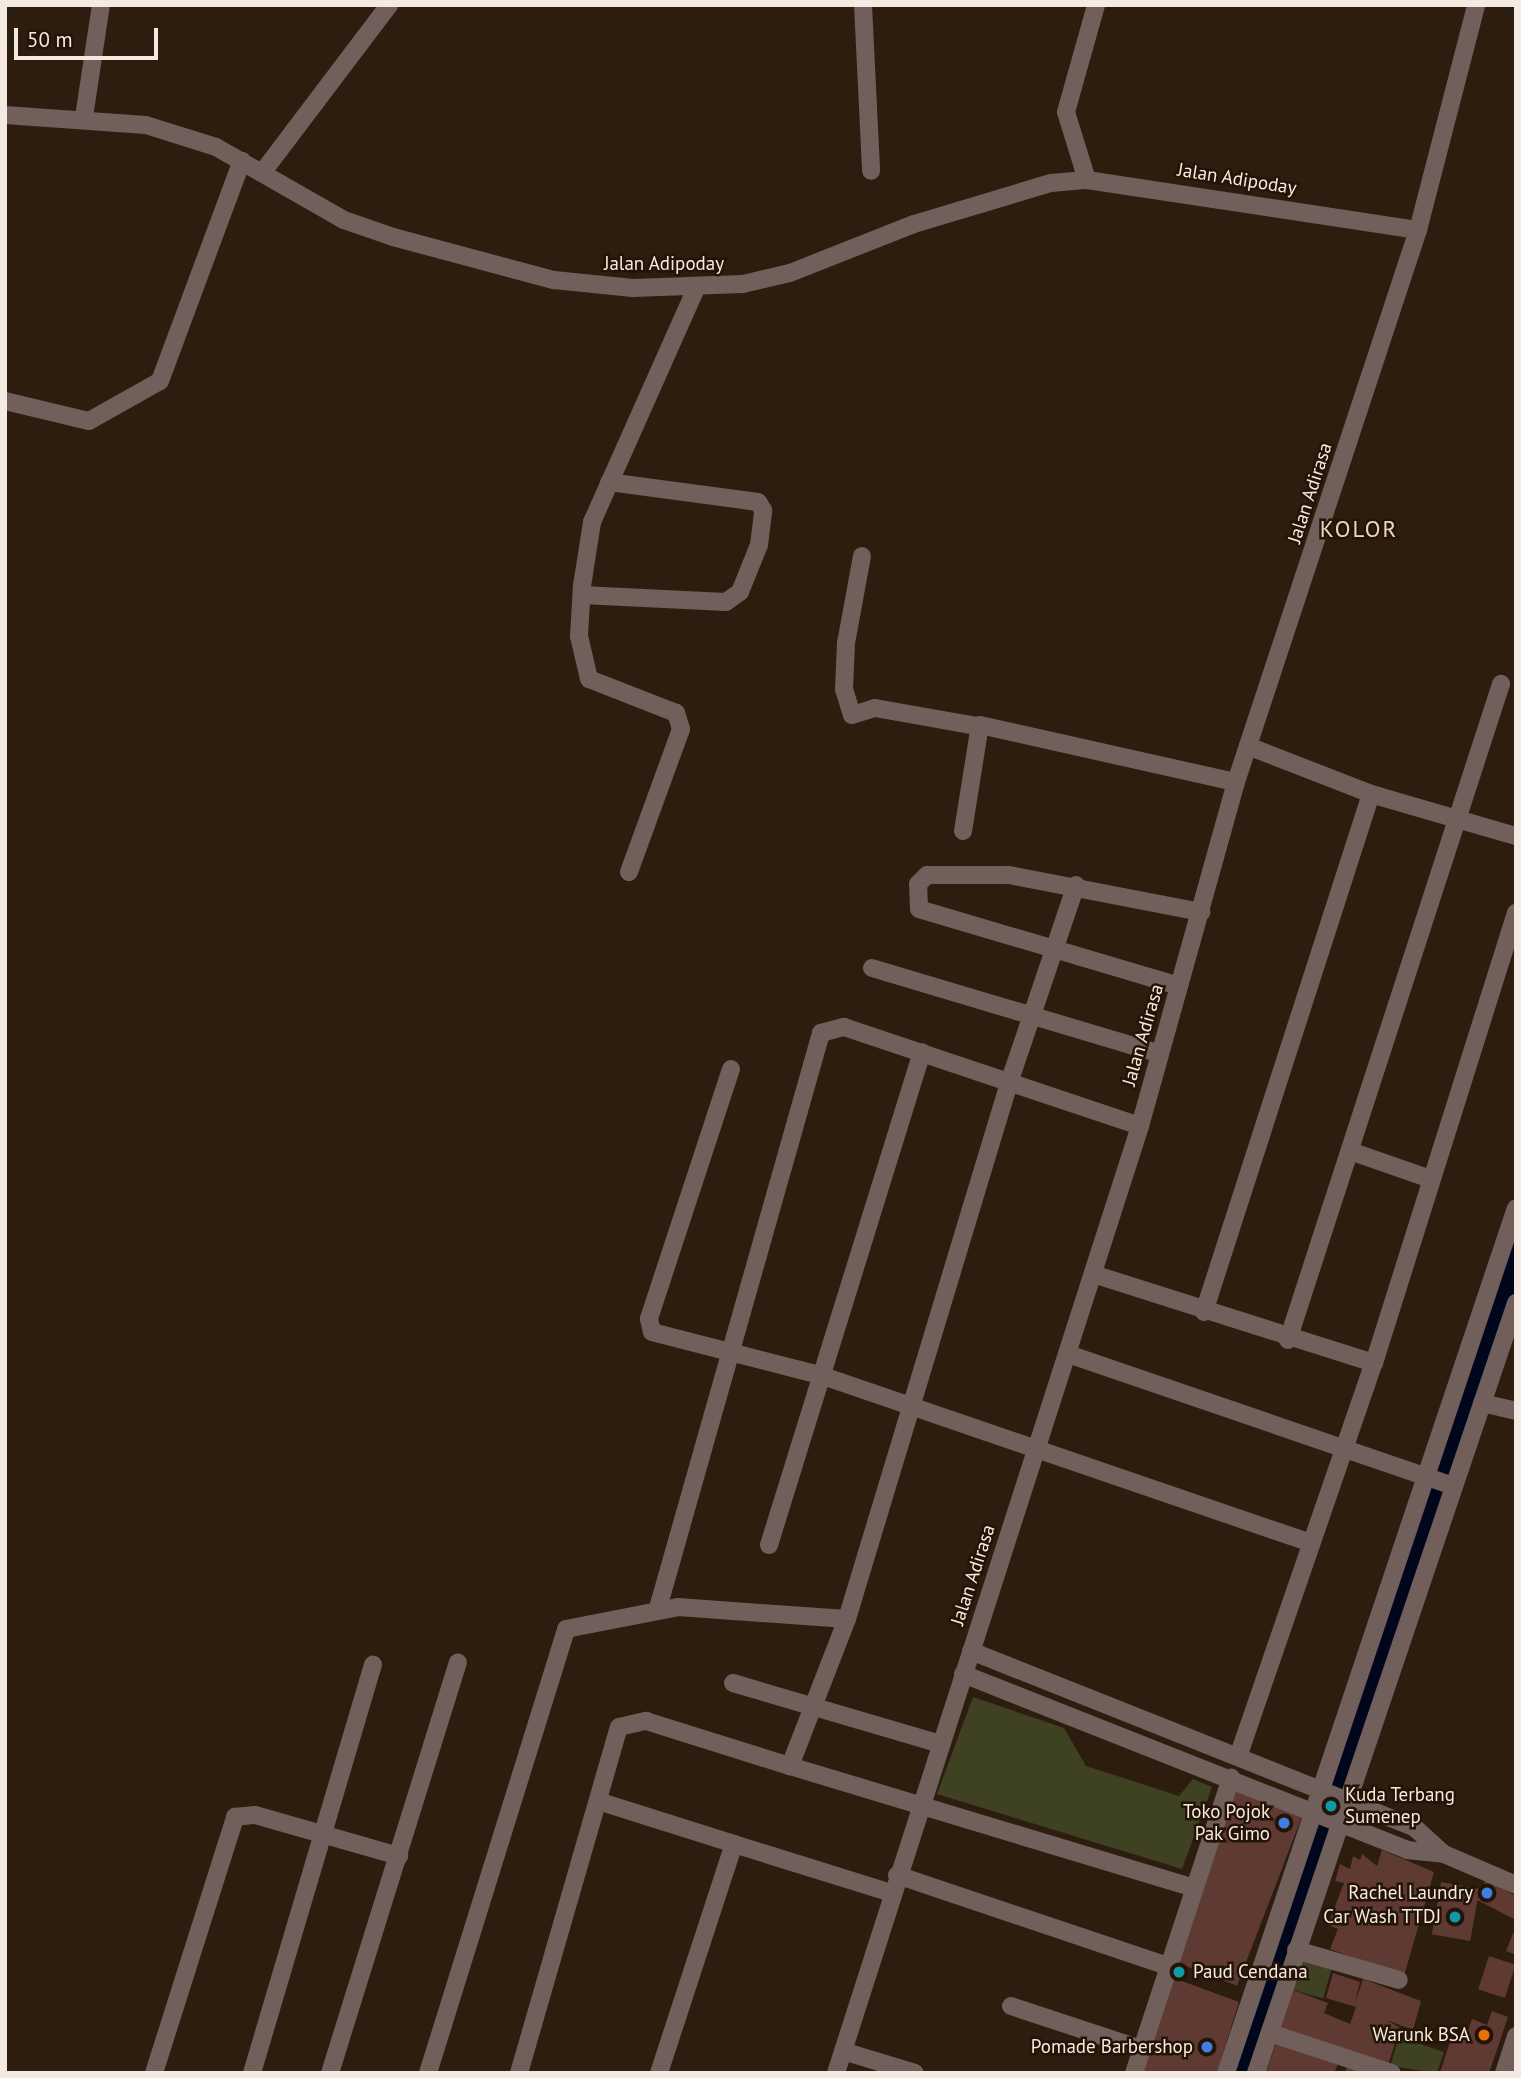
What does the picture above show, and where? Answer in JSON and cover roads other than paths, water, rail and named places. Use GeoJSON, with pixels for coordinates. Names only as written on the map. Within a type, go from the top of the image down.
{"type":"FeatureCollection","features":[{"type":"Feature","properties":{"kind":"street"},"geometry":{"type":"LineString","coordinates":[[84,117],[101,5]]}},
{"type":"Feature","properties":{"kind":"street"},"geometry":{"type":"LineString","coordinates":[[262,173],[389,5]]}},
{"type":"Feature","properties":{"kind":"street"},"geometry":{"type":"LineString","coordinates":[[863,5],[871,171]]}},
{"type":"Feature","properties":{"kind":"street"},"geometry":{"type":"LineString","coordinates":[[1087,180],[1066,113],[1096,5]]}},
{"type":"Feature","properties":{"kind":"street","name":"Jalan Adirasa"},"geometry":{"type":"LineString","coordinates":[[836,2073],[891,1893],[1068,1354],[1139,1126],[1236,782],[1418,230],[1476,5]]}},
{"type":"Feature","properties":{"kind":"street","name":"Jalan Adipoday"},"geometry":{"type":"LineString","coordinates":[[5,115],[84,117],[146,125],[242,161],[345,220],[489,263],[593,285],[696,288],[790,274],[914,224],[1051,183],[1087,180],[1418,230]]}},
{"type":"Feature","properties":{"kind":"street"},"geometry":{"type":"LineString","coordinates":[[5,401],[89,421],[160,381],[242,161]]}},
{"type":"Feature","properties":{"kind":"street"},"geometry":{"type":"LineString","coordinates":[[629,872],[681,729],[676,713],[589,679],[579,636],[582,595],[592,522],[696,288]]}},
{"type":"Feature","properties":{"kind":"street"},"geometry":{"type":"LineString","coordinates":[[582,595],[726,602],[740,592],[759,545],[763,510],[758,502],[609,482]]}},
{"type":"Feature","properties":{"kind":"street"},"geometry":{"type":"LineString","coordinates":[[862,556],[846,643],[844,689],[852,715],[875,708],[977,726],[1236,782]]}},
{"type":"Feature","properties":{"kind":"street"},"geometry":{"type":"LineString","coordinates":[[1288,1340],[1459,821],[1501,684]]}},
{"type":"Feature","properties":{"kind":"street"},"geometry":{"type":"LineString","coordinates":[[964,831],[977,726]]}},
{"type":"Feature","properties":{"kind":"street"},"geometry":{"type":"LineString","coordinates":[[1248,746],[1371,794],[1516,836]]}},
{"type":"Feature","properties":{"kind":"street"},"geometry":{"type":"LineString","coordinates":[[1205,1312],[1371,794]]}},
{"type":"Feature","properties":{"kind":"street"},"geometry":{"type":"LineString","coordinates":[[1179,986],[919,908],[918,884],[927,876],[958,872],[1076,886],[1201,912]]}},
{"type":"Feature","properties":{"kind":"street"},"geometry":{"type":"LineString","coordinates":[[790,1766],[847,1619],[913,1409],[1009,1083],[1076,886]]}},
{"type":"Feature","properties":{"kind":"street"},"geometry":{"type":"LineString","coordinates":[[1239,1754],[1374,1363],[1516,913]]}},
{"type":"Feature","properties":{"kind":"street"},"geometry":{"type":"LineString","coordinates":[[872,968],[1158,1053]]}},
{"type":"Feature","properties":{"kind":"street"},"geometry":{"type":"LineString","coordinates":[[658,1608],[821,1033],[839,1026],[1139,1126]]}},
{"type":"Feature","properties":{"kind":"street"},"geometry":{"type":"LineString","coordinates":[[769,1545],[922,1052]]}},
{"type":"Feature","properties":{"kind":"street"},"geometry":{"type":"LineString","coordinates":[[731,1069],[648,1326],[730,1354],[823,1376],[1311,1543]]}},
{"type":"Feature","properties":{"kind":"street"},"geometry":{"type":"LineString","coordinates":[[1350,1151],[1431,1179]]}},
{"type":"Feature","properties":{"kind":"street"},"geometry":{"type":"LineString","coordinates":[[1226,2073],[1516,1208]]}},
{"type":"Feature","properties":{"kind":"street"},"geometry":{"type":"LineString","coordinates":[[1093,1274],[1288,1340],[1374,1363]]}},
{"type":"Feature","properties":{"kind":"street"},"geometry":{"type":"LineString","coordinates":[[1256,2073],[1450,1484],[1482,1403],[1516,1303]]}},
{"type":"Feature","properties":{"kind":"street"},"geometry":{"type":"LineString","coordinates":[[1068,1354],[1450,1484]]}},
{"type":"Feature","properties":{"kind":"street"},"geometry":{"type":"LineString","coordinates":[[1482,1403],[1516,1411]]}},
{"type":"Feature","properties":{"kind":"street"},"geometry":{"type":"LineString","coordinates":[[428,2073],[566,1629],[658,1608],[847,1619]]}},
{"type":"Feature","properties":{"kind":"street"},"geometry":{"type":"LineString","coordinates":[[971,1651],[1239,1754],[1415,1828],[1444,1854]]}},
{"type":"Feature","properties":{"kind":"street"},"geometry":{"type":"LineString","coordinates":[[330,2073],[458,1662]]}},
{"type":"Feature","properties":{"kind":"street"},"geometry":{"type":"LineString","coordinates":[[252,2073],[373,1665]]}},
{"type":"Feature","properties":{"kind":"street"},"geometry":{"type":"LineString","coordinates":[[963,1674],[1407,1850],[1444,1854],[1514,1880]]}},
{"type":"Feature","properties":{"kind":"street"},"geometry":{"type":"LineString","coordinates":[[733,1683],[816,1704],[940,1744]]}},
{"type":"Feature","properties":{"kind":"street"},"geometry":{"type":"LineString","coordinates":[[519,2073],[619,1727],[627,1721],[790,1766],[1193,1888]]}},
{"type":"Feature","properties":{"kind":"street"},"geometry":{"type":"LineString","coordinates":[[1134,2073],[1231,1778]]}},
{"type":"Feature","properties":{"kind":"street"},"geometry":{"type":"LineString","coordinates":[[598,1801],[891,1893]]}},
{"type":"Feature","properties":{"kind":"street"},"geometry":{"type":"LineString","coordinates":[[155,2073],[235,1817],[245,1813],[324,1832],[399,1856]]}},
{"type":"Feature","properties":{"kind":"street"},"geometry":{"type":"LineString","coordinates":[[659,2073],[734,1844]]}},
{"type":"Feature","properties":{"kind":"street"},"geometry":{"type":"LineString","coordinates":[[897,1875],[1167,1966]]}},
{"type":"Feature","properties":{"kind":"street"},"geometry":{"type":"LineString","coordinates":[[1296,1950],[1399,1980]]}},
{"type":"Feature","properties":{"kind":"street"},"geometry":{"type":"LineString","coordinates":[[1011,2006],[1141,2049]]}},
{"type":"Feature","properties":{"kind":"street"},"geometry":{"type":"LineString","coordinates":[[1270,2033],[1343,2065],[1392,2073]]}},
{"type":"Feature","properties":{"kind":"street"},"geometry":{"type":"LineString","coordinates":[[1504,2073],[1516,2036]]}},
{"type":"Feature","properties":{"kind":"street"},"geometry":{"type":"LineString","coordinates":[[843,2051],[915,2073]]}},
{"type":"Feature","properties":{"kind":"waterway"},"geometry":{"type":"LineString","coordinates":[[1337,1784],[1516,1252]]}},
{"type":"Feature","properties":{"kind":"waterway"},"geometry":{"type":"LineString","coordinates":[[1243,2073],[1321,1827]]}},
{"type":"Feature","properties":{"kind":"place","name":"Kuda Terbang Sumenep"},"geometry":{"type":"Point","coordinates":[1331,1806]}},
{"type":"Feature","properties":{"kind":"place","name":"Toko Pojok Pak Gimo"},"geometry":{"type":"Point","coordinates":[1284,1823]}},
{"type":"Feature","properties":{"kind":"place","name":"Rachel Laundry"},"geometry":{"type":"Point","coordinates":[1487,1893]}},
{"type":"Feature","properties":{"kind":"place","name":"Car Wash TTDJ"},"geometry":{"type":"Point","coordinates":[1455,1917]}},
{"type":"Feature","properties":{"kind":"place","name":"Paud Cendana"},"geometry":{"type":"Point","coordinates":[1179,1972]}},
{"type":"Feature","properties":{"kind":"place","name":"Warunk BSA"},"geometry":{"type":"Point","coordinates":[1484,2035]}},
{"type":"Feature","properties":{"kind":"place","name":"Pomade Barbershop"},"geometry":{"type":"Point","coordinates":[1207,2047]}},
{"type":"Feature","properties":{"kind":"district","name":"KOLOR"},"geometry":{"type":"Point","coordinates":[1359,529]}}]}
